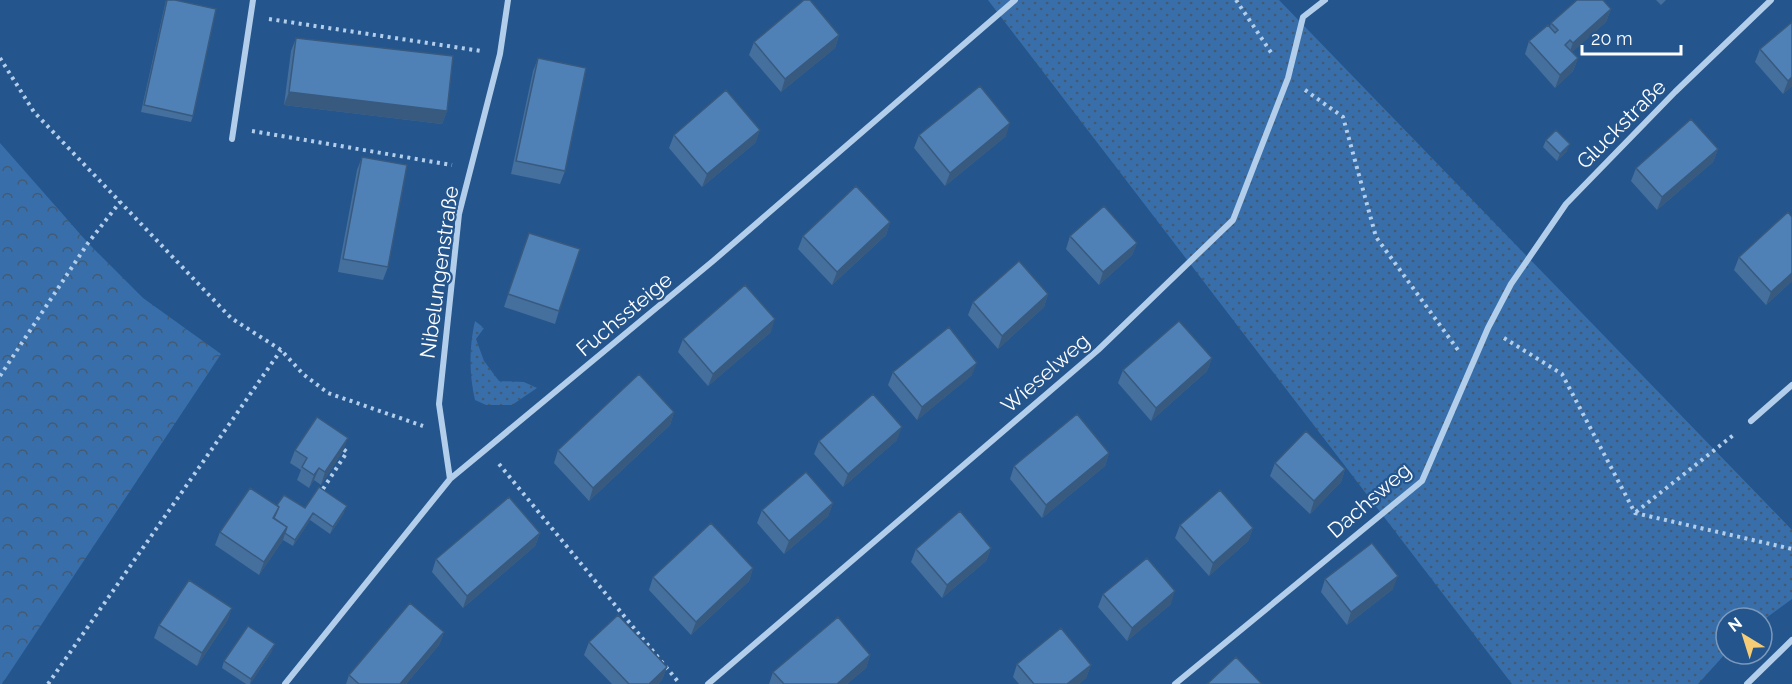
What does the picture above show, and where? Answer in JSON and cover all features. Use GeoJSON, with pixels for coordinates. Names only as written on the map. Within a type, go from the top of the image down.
{"type":"FeatureCollection","features":[{"type":"Feature","properties":{"kind":"street"},"geometry":{"type":"LineString","coordinates":[[232,140],[253,0]]}},
{"type":"Feature","properties":{"kind":"street","name":"Nibelungenstraße"},"geometry":{"type":"LineString","coordinates":[[450,479],[439,404],[459,214],[500,54],[508,0]]}},
{"type":"Feature","properties":{"kind":"street","name":"Fuchssteige"},"geometry":{"type":"LineString","coordinates":[[285,684],[450,479],[713,261],[1015,0]]}},
{"type":"Feature","properties":{"kind":"street","name":"Wieselweg"},"geometry":{"type":"LineString","coordinates":[[708,684],[1098,350],[1233,220],[1288,78],[1303,17],[1324,0]]}},
{"type":"Feature","properties":{"kind":"street","name":"Gluckstraße"},"geometry":{"type":"LineString","coordinates":[[1511,284],[1566,204],[1675,92],[1771,0]]}},
{"type":"Feature","properties":{"kind":"street","name":"Dachsweg"},"geometry":{"type":"LineString","coordinates":[[1175,684],[1422,481],[1488,328],[1511,284]]}},
{"type":"Feature","properties":{"kind":"street"},"geometry":{"type":"LineString","coordinates":[[1750,421],[1792,385]]}},
{"type":"Feature","properties":{"kind":"street"},"geometry":{"type":"LineString","coordinates":[[1747,684],[1792,640]]}},
{"type":"Feature","properties":{"kind":"path"},"geometry":{"type":"LineString","coordinates":[[1236,0],[1288,78],[1343,117],[1376,237],[1471,368]]}},
{"type":"Feature","properties":{"kind":"path"},"geometry":{"type":"LineString","coordinates":[[250,16],[500,54]]}},
{"type":"Feature","properties":{"kind":"path"},"geometry":{"type":"LineString","coordinates":[[0,58],[34,111],[231,318],[281,350],[303,374],[328,393],[444,433]]}},
{"type":"Feature","properties":{"kind":"path"},"geometry":{"type":"LineString","coordinates":[[233,128],[471,168]]}},
{"type":"Feature","properties":{"kind":"path"},"geometry":{"type":"LineString","coordinates":[[0,376],[88,243],[120,202]]}},
{"type":"Feature","properties":{"kind":"path"},"geometry":{"type":"LineString","coordinates":[[1488,328],[1562,374],[1635,513],[1792,549]]}},
{"type":"Feature","properties":{"kind":"path"},"geometry":{"type":"LineString","coordinates":[[48,684],[281,350]]}},
{"type":"Feature","properties":{"kind":"path"},"geometry":{"type":"LineString","coordinates":[[1635,513],[1750,421]]}},
{"type":"Feature","properties":{"kind":"path"},"geometry":{"type":"LineString","coordinates":[[323,489],[333,469],[347,452],[340,446]]}},
{"type":"Feature","properties":{"kind":"path"},"geometry":{"type":"LineString","coordinates":[[487,449],[680,684]]}},
{"type":"Feature","properties":{"kind":"green space"},"geometry":{"type":"Polygon","coordinates":[[[988,0],[1279,0],[1792,530],[1792,599],[1774,612],[1774,606],[1714,606],[1714,666],[1698,684],[1512,684],[988,0]]]}},
{"type":"Feature","properties":{"kind":"green space"},"geometry":{"type":"Polygon","coordinates":[[[0,143],[88,243],[143,298],[221,354],[2,684],[0,684],[0,143]]]}},
{"type":"Feature","properties":{"kind":"green space"},"geometry":{"type":"Polygon","coordinates":[[[475,321],[484,328],[476,339],[484,361],[499,381],[524,382],[537,388],[512,405],[486,405],[475,400],[470,360],[475,321]]]}},
{"type":"Feature","properties":{"kind":"building"},"geometry":{"type":"Polygon","coordinates":[[[167,0],[216,9],[193,116],[144,105],[167,0]]]}},
{"type":"Feature","properties":{"kind":"building"},"geometry":{"type":"Polygon","coordinates":[[[804,0],[810,0],[839,35],[785,79],[754,42],[804,0]]]}},
{"type":"Feature","properties":{"kind":"building"},"geometry":{"type":"Polygon","coordinates":[[[1577,0],[1603,0],[1611,9],[1573,43],[1570,40],[1565,45],[1578,58],[1560,75],[1529,41],[1548,25],[1555,33],[1558,30],[1551,23],[1577,0]]]}},
{"type":"Feature","properties":{"kind":"building"},"geometry":{"type":"Polygon","coordinates":[[[1792,22],[1792,77],[1788,81],[1760,49],[1792,22]]]}},
{"type":"Feature","properties":{"kind":"building"},"geometry":{"type":"Polygon","coordinates":[[[296,38],[453,56],[447,111],[289,92],[296,38]]]}},
{"type":"Feature","properties":{"kind":"building"},"geometry":{"type":"Polygon","coordinates":[[[538,58],[586,68],[565,171],[516,161],[538,58]]]}},
{"type":"Feature","properties":{"kind":"building"},"geometry":{"type":"Polygon","coordinates":[[[980,86],[1010,123],[950,173],[919,135],[980,86]]]}},
{"type":"Feature","properties":{"kind":"building"},"geometry":{"type":"Polygon","coordinates":[[[726,90],[760,130],[707,174],[674,135],[726,90]]]}},
{"type":"Feature","properties":{"kind":"building"},"geometry":{"type":"Polygon","coordinates":[[[1691,119],[1718,149],[1662,197],[1636,168],[1691,119]]]}},
{"type":"Feature","properties":{"kind":"building"},"geometry":{"type":"Polygon","coordinates":[[[1556,130],[1570,144],[1560,154],[1546,140],[1556,130]]]}},
{"type":"Feature","properties":{"kind":"building"},"geometry":{"type":"Polygon","coordinates":[[[362,157],[407,165],[388,267],[343,259],[362,157]]]}},
{"type":"Feature","properties":{"kind":"building"},"geometry":{"type":"Polygon","coordinates":[[[856,186],[890,222],[837,272],[803,236],[856,186]]]}},
{"type":"Feature","properties":{"kind":"building"},"geometry":{"type":"Polygon","coordinates":[[[1104,206],[1137,243],[1103,272],[1070,236],[1104,206]]]}},
{"type":"Feature","properties":{"kind":"building"},"geometry":{"type":"Polygon","coordinates":[[[1788,212],[1792,217],[1792,273],[1771,292],[1739,257],[1788,212]]]}},
{"type":"Feature","properties":{"kind":"building"},"geometry":{"type":"Polygon","coordinates":[[[529,233],[580,249],[559,311],[508,294],[529,233]]]}},
{"type":"Feature","properties":{"kind":"building"},"geometry":{"type":"Polygon","coordinates":[[[1019,261],[1048,294],[1002,336],[973,302],[1019,261]]]}},
{"type":"Feature","properties":{"kind":"building"},"geometry":{"type":"Polygon","coordinates":[[[745,285],[775,319],[713,374],[683,339],[745,285]]]}},
{"type":"Feature","properties":{"kind":"building"},"geometry":{"type":"Polygon","coordinates":[[[1179,321],[1212,358],[1156,408],[1123,370],[1179,321]]]}},
{"type":"Feature","properties":{"kind":"building"},"geometry":{"type":"Polygon","coordinates":[[[949,327],[977,363],[922,407],[893,372],[949,327]]]}},
{"type":"Feature","properties":{"kind":"building"},"geometry":{"type":"Polygon","coordinates":[[[639,374],[674,412],[593,488],[558,450],[639,374]]]}},
{"type":"Feature","properties":{"kind":"building"},"geometry":{"type":"Polygon","coordinates":[[[873,394],[902,427],[848,474],[819,441],[873,394]]]}},
{"type":"Feature","properties":{"kind":"building"},"geometry":{"type":"Polygon","coordinates":[[[1077,414],[1109,453],[1046,505],[1014,466],[1077,414]]]}},
{"type":"Feature","properties":{"kind":"building"},"geometry":{"type":"Polygon","coordinates":[[[317,417],[348,438],[325,472],[319,468],[314,475],[302,467],[307,458],[295,450],[317,417]]]}},
{"type":"Feature","properties":{"kind":"building"},"geometry":{"type":"Polygon","coordinates":[[[1306,431],[1345,469],[1314,501],[1275,463],[1306,431]]]}},
{"type":"Feature","properties":{"kind":"building"},"geometry":{"type":"Polygon","coordinates":[[[806,472],[833,503],[789,541],[762,510],[806,472]]]}},
{"type":"Feature","properties":{"kind":"building"},"geometry":{"type":"Polygon","coordinates":[[[319,487],[347,506],[333,527],[313,513],[295,540],[285,533],[287,527],[274,518],[279,507],[277,505],[284,495],[305,508],[319,487]]]}},
{"type":"Feature","properties":{"kind":"building"},"geometry":{"type":"Polygon","coordinates":[[[250,488],[279,507],[273,518],[287,527],[264,562],[220,532],[250,488]]]}},
{"type":"Feature","properties":{"kind":"building"},"geometry":{"type":"Polygon","coordinates":[[[1220,490],[1253,528],[1213,563],[1180,525],[1220,490]]]}},
{"type":"Feature","properties":{"kind":"building"},"geometry":{"type":"Polygon","coordinates":[[[509,497],[540,533],[467,596],[436,559],[509,497]]]}},
{"type":"Feature","properties":{"kind":"building"},"geometry":{"type":"Polygon","coordinates":[[[960,511],[991,548],[947,585],[916,549],[960,511]]]}},
{"type":"Feature","properties":{"kind":"building"},"geometry":{"type":"Polygon","coordinates":[[[711,523],[753,568],[696,622],[653,577],[711,523]]]}},
{"type":"Feature","properties":{"kind":"building"},"geometry":{"type":"Polygon","coordinates":[[[1372,543],[1398,576],[1351,612],[1325,579],[1372,543]]]}},
{"type":"Feature","properties":{"kind":"building"},"geometry":{"type":"Polygon","coordinates":[[[1147,558],[1175,591],[1132,628],[1103,594],[1147,558]]]}},
{"type":"Feature","properties":{"kind":"building"},"geometry":{"type":"Polygon","coordinates":[[[189,580],[232,608],[202,653],[159,625],[189,580]]]}},
{"type":"Feature","properties":{"kind":"building"},"geometry":{"type":"Polygon","coordinates":[[[410,603],[444,632],[400,684],[359,684],[349,675],[410,603]]]}},
{"type":"Feature","properties":{"kind":"building"},"geometry":{"type":"Polygon","coordinates":[[[618,615],[667,667],[649,684],[629,684],[589,642],[618,615]]]}},
{"type":"Feature","properties":{"kind":"building"},"geometry":{"type":"Polygon","coordinates":[[[838,617],[870,655],[837,684],[784,684],[773,672],[838,617]]]}},
{"type":"Feature","properties":{"kind":"building"},"geometry":{"type":"Polygon","coordinates":[[[248,626],[275,644],[251,679],[224,661],[248,626]]]}},
{"type":"Feature","properties":{"kind":"building"},"geometry":{"type":"Polygon","coordinates":[[[1061,628],[1091,665],[1067,684],[1034,684],[1017,664],[1061,628]]]}},
{"type":"Feature","properties":{"kind":"building"},"geometry":{"type":"Polygon","coordinates":[[[1236,657],[1262,684],[1207,684],[1236,657]]]}}]}
